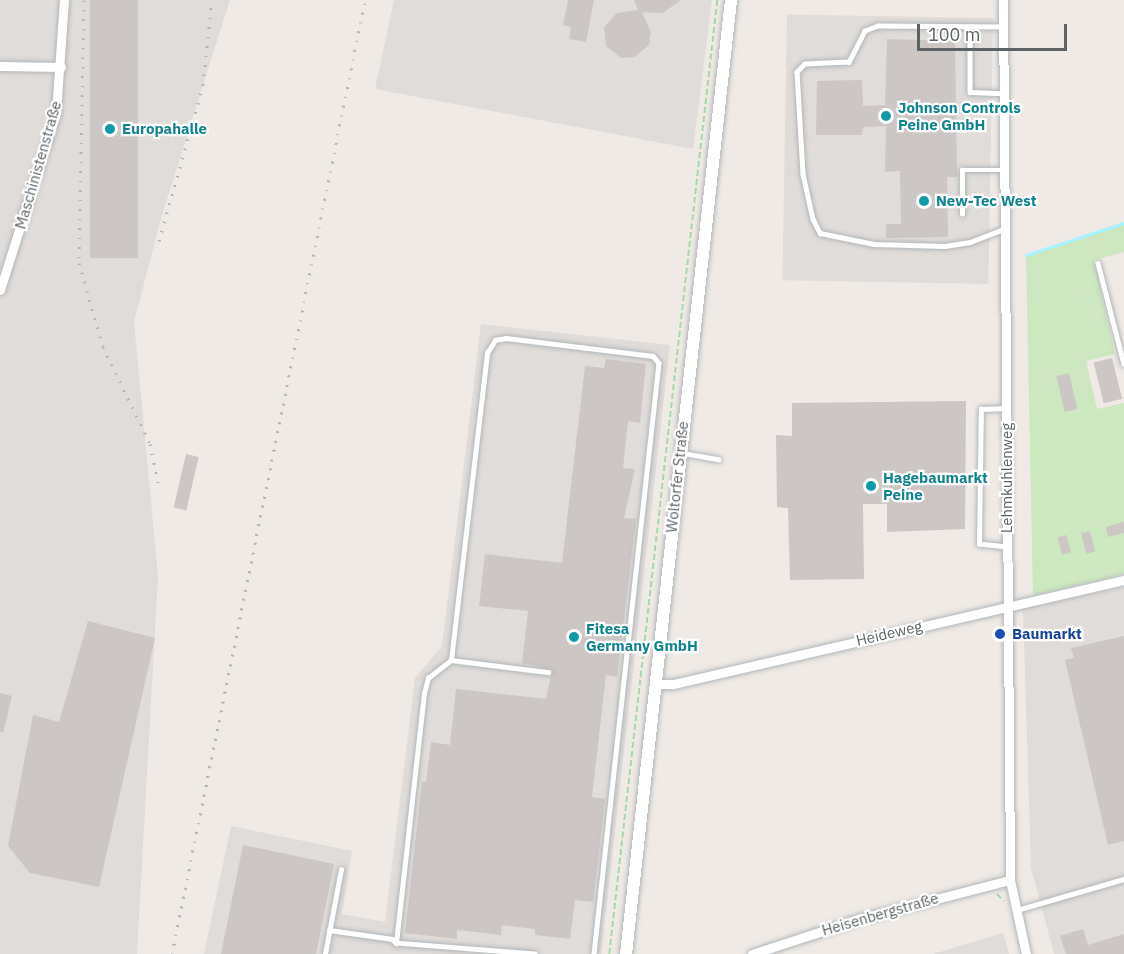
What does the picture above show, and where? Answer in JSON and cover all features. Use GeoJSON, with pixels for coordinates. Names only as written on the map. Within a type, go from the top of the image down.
{"type":"FeatureCollection","features":[{"type":"Feature","properties":{"kind":"main road","name":"Woltorfer Straße"},"geometry":{"type":"LineString","coordinates":[[626,954],[731,0]]}},
{"type":"Feature","properties":{"kind":"street","name":"Maschinistenstraße"},"geometry":{"type":"LineString","coordinates":[[0,290],[53,123],[61,67],[64,0]]}},
{"type":"Feature","properties":{"kind":"street","name":"Lehmkuhlenweg"},"geometry":{"type":"LineString","coordinates":[[1002,0],[1010,880],[1026,954]]}},
{"type":"Feature","properties":{"kind":"street"},"geometry":{"type":"LineString","coordinates":[[0,66],[61,67]]}},
{"type":"Feature","properties":{"kind":"street","name":"Heideweg"},"geometry":{"type":"LineString","coordinates":[[654,684],[673,684],[1124,580]]}},
{"type":"Feature","properties":{"kind":"street","name":"Heisenbergstraße"},"geometry":{"type":"LineString","coordinates":[[752,954],[1010,880]]}},
{"type":"Feature","properties":{"kind":"lane"},"geometry":{"type":"LineString","coordinates":[[1003,27],[878,26],[865,31],[849,62],[805,64],[797,72],[803,174],[813,219],[820,233],[874,244],[945,246],[970,242],[1004,229]]}},
{"type":"Feature","properties":{"kind":"lane"},"geometry":{"type":"LineString","coordinates":[[970,27],[970,92],[1003,93]]}},
{"type":"Feature","properties":{"kind":"lane"},"geometry":{"type":"LineString","coordinates":[[962,214],[962,170],[1004,170]]}},
{"type":"Feature","properties":{"kind":"lane"},"geometry":{"type":"LineString","coordinates":[[1098,263],[1124,364]]}},
{"type":"Feature","properties":{"kind":"lane"},"geometry":{"type":"LineString","coordinates":[[451,660],[487,353],[495,340],[506,338],[653,356],[659,363],[594,954]]}},
{"type":"Feature","properties":{"kind":"lane"},"geometry":{"type":"LineString","coordinates":[[1006,547],[979,544],[981,410],[1007,408]]}},
{"type":"Feature","properties":{"kind":"lane"},"geometry":{"type":"LineString","coordinates":[[680,452],[718,459]]}},
{"type":"Feature","properties":{"kind":"lane"},"geometry":{"type":"LineString","coordinates":[[396,943],[424,693],[428,678],[451,660],[548,672]]}},
{"type":"Feature","properties":{"kind":"lane"},"geometry":{"type":"LineString","coordinates":[[325,954],[341,869]]}},
{"type":"Feature","properties":{"kind":"lane"},"geometry":{"type":"LineString","coordinates":[[1015,911],[1124,879]]}},
{"type":"Feature","properties":{"kind":"lane"},"geometry":{"type":"LineString","coordinates":[[329,930],[392,939],[396,943],[451,951],[535,954]]}},
{"type":"Feature","properties":{"kind":"path"},"geometry":{"type":"LineString","coordinates":[[609,954],[717,0]]}},
{"type":"Feature","properties":{"kind":"shaded area"},"geometry":{"type":"Polygon","coordinates":[[[0,0],[230,0],[162,215],[134,322],[158,576],[137,954],[0,954],[0,0]]]}},
{"type":"Feature","properties":{"kind":"shaded area"},"geometry":{"type":"Polygon","coordinates":[[[394,0],[712,0],[693,149],[375,89],[394,0]]]}},
{"type":"Feature","properties":{"kind":"shaded area"},"geometry":{"type":"Polygon","coordinates":[[[787,14],[993,18],[988,284],[782,280],[787,14]]]}},
{"type":"Feature","properties":{"kind":"shaded area"},"geometry":{"type":"Polygon","coordinates":[[[481,324],[670,345],[601,954],[204,954],[231,826],[352,851],[342,914],[385,922],[415,678],[442,646],[481,324]]]}},
{"type":"Feature","properties":{"kind":"shaded area"},"geometry":{"type":"Polygon","coordinates":[[[1124,587],[1124,954],[1054,954],[1031,868],[1023,609],[1124,587]]]}},
{"type":"Feature","properties":{"kind":"shaded area"},"geometry":{"type":"Polygon","coordinates":[[[1003,933],[1009,954],[933,954],[1003,933]]]}},
{"type":"Feature","properties":{"kind":"green space"},"geometry":{"type":"Polygon","coordinates":[[[1124,223],[1124,252],[1094,260],[1115,354],[1086,361],[1097,409],[1124,403],[1124,574],[1033,596],[1026,255],[1124,223]]]}},
{"type":"Feature","properties":{"kind":"building","name":"Europahalle"},"geometry":{"type":"Polygon","coordinates":[[[90,0],[138,0],[138,258],[90,258],[90,0]]]}},
{"type":"Feature","properties":{"kind":"building"},"geometry":{"type":"Polygon","coordinates":[[[568,0],[594,0],[586,42],[569,39],[571,27],[563,25],[568,0]]]}},
{"type":"Feature","properties":{"kind":"building"},"geometry":{"type":"Polygon","coordinates":[[[634,0],[681,0],[663,13],[642,12],[651,32],[649,45],[634,57],[621,58],[606,46],[604,27],[617,13],[638,10],[634,0]]]}},
{"type":"Feature","properties":{"kind":"building","name":"Johnson Controls Peine GmbH"},"geometry":{"type":"Polygon","coordinates":[[[887,39],[955,41],[957,177],[947,177],[948,237],[886,238],[886,224],[901,224],[900,171],[885,172],[886,126],[863,127],[862,135],[816,135],[817,81],[862,80],[863,106],[885,105],[887,39]]]}},
{"type":"Feature","properties":{"kind":"building"},"geometry":{"type":"Polygon","coordinates":[[[1112,358],[1122,399],[1104,403],[1094,363],[1112,358]]]}},
{"type":"Feature","properties":{"kind":"building","name":"Fitesa Germany GmbH"},"geometry":{"type":"Polygon","coordinates":[[[606,359],[646,364],[640,423],[628,421],[623,468],[635,469],[624,518],[636,519],[617,677],[606,675],[592,797],[605,799],[593,902],[575,900],[570,939],[535,935],[535,929],[502,925],[501,935],[457,930],[457,939],[405,933],[422,782],[426,782],[431,742],[450,745],[456,689],[546,699],[552,670],[522,663],[528,611],[479,606],[485,554],[562,563],[585,366],[604,368],[606,359]]]}},
{"type":"Feature","properties":{"kind":"building"},"geometry":{"type":"Polygon","coordinates":[[[1069,373],[1077,409],[1065,412],[1056,376],[1069,373]]]}},
{"type":"Feature","properties":{"kind":"building","name":"Hagebaumarkt Peine"},"geometry":{"type":"Polygon","coordinates":[[[966,401],[965,529],[887,532],[887,504],[863,504],[864,579],[790,580],[788,508],[777,507],[776,435],[792,436],[792,403],[966,401]]]}},
{"type":"Feature","properties":{"kind":"building"},"geometry":{"type":"Polygon","coordinates":[[[186,454],[199,457],[186,511],[174,508],[186,454]]]}},
{"type":"Feature","properties":{"kind":"building"},"geometry":{"type":"Polygon","coordinates":[[[1124,522],[1124,533],[1108,537],[1106,527],[1124,522]]]}},
{"type":"Feature","properties":{"kind":"building"},"geometry":{"type":"Polygon","coordinates":[[[1090,531],[1095,551],[1086,554],[1081,533],[1090,531]]]}},
{"type":"Feature","properties":{"kind":"building"},"geometry":{"type":"Polygon","coordinates":[[[1066,535],[1071,552],[1062,555],[1057,537],[1066,535]]]}},
{"type":"Feature","properties":{"kind":"building"},"geometry":{"type":"Polygon","coordinates":[[[88,621],[155,638],[99,887],[30,873],[8,846],[33,715],[59,722],[88,621]]]}},
{"type":"Feature","properties":{"kind":"building"},"geometry":{"type":"Polygon","coordinates":[[[1124,636],[1124,841],[1108,845],[1065,660],[1074,658],[1071,648],[1124,636]]]}},
{"type":"Feature","properties":{"kind":"building"},"geometry":{"type":"Polygon","coordinates":[[[0,693],[12,696],[3,733],[0,732],[0,693]]]}},
{"type":"Feature","properties":{"kind":"building"},"geometry":{"type":"Polygon","coordinates":[[[243,845],[334,864],[316,954],[221,954],[243,845]]]}},
{"type":"Feature","properties":{"kind":"building"},"geometry":{"type":"Polygon","coordinates":[[[1083,929],[1088,945],[1124,934],[1124,954],[1066,954],[1060,936],[1083,929]]]}},
{"type":"Feature","properties":{"kind":"waterway"},"geometry":{"type":"LineString","coordinates":[[1026,255],[1124,223]]}},
{"type":"Feature","properties":{"kind":"railway"},"geometry":{"type":"LineString","coordinates":[[84,0],[79,263],[103,347],[150,444],[159,488]]}},
{"type":"Feature","properties":{"kind":"railway"},"geometry":{"type":"LineString","coordinates":[[159,241],[203,85],[212,0]]}},
{"type":"Feature","properties":{"kind":"railway"},"geometry":{"type":"LineString","coordinates":[[172,954],[365,0]]}},
{"type":"Feature","properties":{"kind":"place","name":"Johnson Controls Peine GmbH"},"geometry":{"type":"Point","coordinates":[886,116]}},
{"type":"Feature","properties":{"kind":"place","name":"Europahalle"},"geometry":{"type":"Point","coordinates":[110,129]}},
{"type":"Feature","properties":{"kind":"place","name":"New-Tec West"},"geometry":{"type":"Point","coordinates":[924,201]}},
{"type":"Feature","properties":{"kind":"place","name":"Hagebaumarkt Peine"},"geometry":{"type":"Point","coordinates":[871,486]}},
{"type":"Feature","properties":{"kind":"place","name":"Baumarkt"},"geometry":{"type":"Point","coordinates":[1000,634]}},
{"type":"Feature","properties":{"kind":"place","name":"Fitesa Germany GmbH"},"geometry":{"type":"Point","coordinates":[574,637]}}]}
